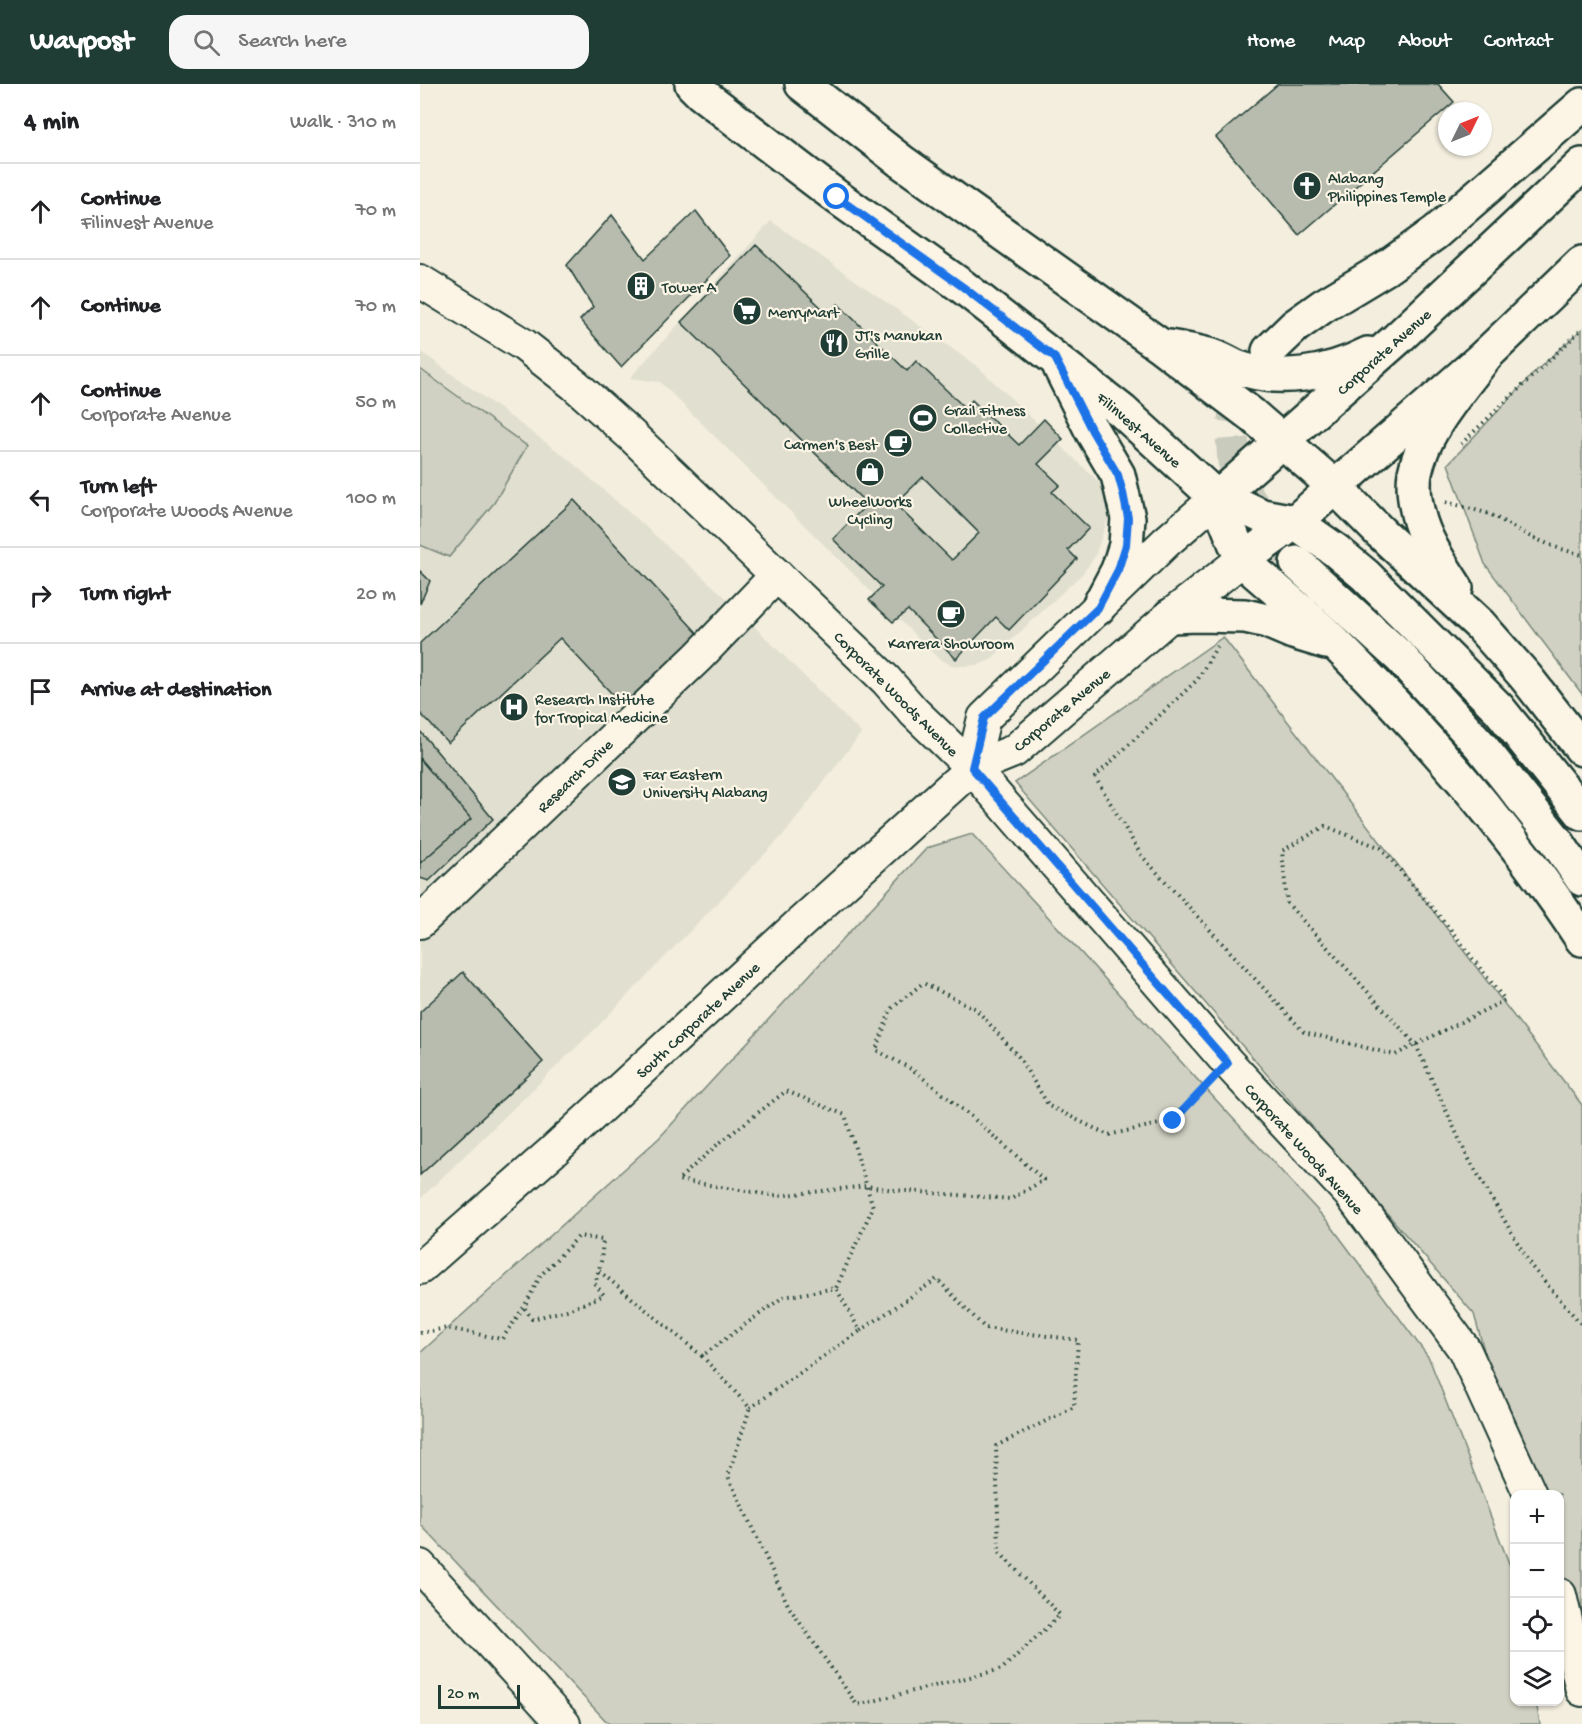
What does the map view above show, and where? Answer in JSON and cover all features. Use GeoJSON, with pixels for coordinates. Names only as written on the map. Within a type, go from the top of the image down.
{"type":"FeatureCollection","features":[{"type":"Feature","properties":{"kind":"main road","name":"Filinvest Avenue"},"geometry":{"type":"LineString","coordinates":[[692,84],[828,190],[963,287],[1122,411],[1217,498],[1242,560]]}},
{"type":"Feature","properties":{"kind":"main road"},"geometry":{"type":"LineString","coordinates":[[802,84],[902,162],[1161,346],[1283,441],[1334,486],[1480,625],[1525,676],[1582,749]]}},
{"type":"Feature","properties":{"kind":"main road"},"geometry":{"type":"LineString","coordinates":[[1269,351],[1295,326],[1323,306],[1386,268],[1435,232],[1582,105]]}},
{"type":"Feature","properties":{"kind":"main road","name":"Corporate Avenue"},"geometry":{"type":"LineString","coordinates":[[1217,498],[1397,339],[1582,165]]}},
{"type":"Feature","properties":{"kind":"main road","name":"Corporate Avenue"},"geometry":{"type":"LineString","coordinates":[[1242,560],[1295,522],[1486,355],[1582,263]]}},
{"type":"Feature","properties":{"kind":"main road"},"geometry":{"type":"LineString","coordinates":[[1161,346],[1217,357],[1236,367],[1287,375],[1326,370],[1350,363],[1397,339]]}},
{"type":"Feature","properties":{"kind":"main road"},"geometry":{"type":"LineString","coordinates":[[1480,625],[1428,540],[1418,515],[1415,475],[1422,450],[1436,423],[1486,355]]}},
{"type":"Feature","properties":{"kind":"main road"},"geometry":{"type":"LineString","coordinates":[[1055,358],[1092,431],[1118,475],[1128,518],[1126,545],[1118,570],[1098,608]]}},
{"type":"Feature","properties":{"kind":"main road"},"geometry":{"type":"LineString","coordinates":[[1217,498],[1262,516],[1295,522],[1335,550],[1365,575],[1499,709],[1582,813]]}},
{"type":"Feature","properties":{"kind":"main road"},"geometry":{"type":"LineString","coordinates":[[1242,560],[1339,646],[1452,766],[1551,892],[1582,939]]}},
{"type":"Feature","properties":{"kind":"main road"},"geometry":{"type":"LineString","coordinates":[[1297,563],[1400,657],[1480,745],[1556,839],[1582,879]]}},
{"type":"Feature","properties":{"kind":"main road"},"geometry":{"type":"LineString","coordinates":[[1170,616],[1245,616],[1268,621],[1293,632],[1339,646]]}},
{"type":"Feature","properties":{"kind":"street","name":"Corporate Woods Avenue"},"geometry":{"type":"LineString","coordinates":[[420,281],[524,345],[575,385],[632,436],[886,680],[972,768],[1228,1063],[1351,1195],[1464,1349],[1528,1490]]}},
{"type":"Feature","properties":{"kind":"street","name":"Corporate Avenue"},"geometry":{"type":"LineString","coordinates":[[972,768],[984,718],[1166,542],[1217,498]]}},
{"type":"Feature","properties":{"kind":"street","name":"Corporate Avenue"},"geometry":{"type":"LineString","coordinates":[[972,768],[1014,751],[1170,616],[1242,560]]}},
{"type":"Feature","properties":{"kind":"street","name":"Research Drive"},"geometry":{"type":"LineString","coordinates":[[420,922],[698,657],[777,575]]}},
{"type":"Feature","properties":{"kind":"street","name":"South Corporate Avenue"},"geometry":{"type":"LineString","coordinates":[[420,1268],[544,1159],[972,768]]}},
{"type":"Feature","properties":{"kind":"street"},"geometry":{"type":"LineString","coordinates":[[420,1566],[564,1724]]}},
{"type":"Feature","properties":{"kind":"street"},"geometry":{"type":"LineString","coordinates":[[1561,1598],[1582,1690]]}},
{"type":"Feature","properties":{"kind":"path"},"geometry":{"type":"LineString","coordinates":[[1460,446],[1582,329]]}},
{"type":"Feature","properties":{"kind":"path"},"geometry":{"type":"LineString","coordinates":[[1440,501],[1490,514],[1529,536],[1582,555]]}},
{"type":"Feature","properties":{"kind":"path"},"geometry":{"type":"LineString","coordinates":[[1222,615],[1223,637],[1198,679],[1095,777],[1141,855],[1304,1032],[1395,1055],[1416,1044],[1505,1000],[1451,930],[1381,848],[1324,826],[1282,850],[1287,903],[1416,1044],[1466,1154],[1531,1266],[1582,1325]]}},
{"type":"Feature","properties":{"kind":"path"},"geometry":{"type":"LineString","coordinates":[[836,1288],[873,1207],[867,1186],[845,1115],[786,1091],[717,1145],[678,1180],[777,1196],[867,1186],[1011,1199],[1044,1179],[913,1070],[876,1050],[891,1010],[923,983],[976,1010],[1018,1056],[1049,1106],[1108,1135],[1173,1121],[1228,1063]]}},
{"type":"Feature","properties":{"kind":"path"},"geometry":{"type":"LineString","coordinates":[[420,1332],[447,1328],[502,1339],[541,1275],[579,1236],[603,1240],[596,1284],[603,1295],[571,1309],[532,1319],[524,1306]]}},
{"type":"Feature","properties":{"kind":"path"},"geometry":{"type":"LineString","coordinates":[[599,1271],[702,1356],[750,1407]]}},
{"type":"Feature","properties":{"kind":"path"},"geometry":{"type":"LineString","coordinates":[[937,1279],[985,1328],[1078,1340],[1074,1407],[996,1446],[999,1552],[1060,1615],[1002,1669],[857,1706],[789,1607],[728,1476],[750,1407],[937,1279]]}},
{"type":"Feature","properties":{"kind":"path"},"geometry":{"type":"LineString","coordinates":[[836,1288],[860,1331]]}},
{"type":"Feature","properties":{"kind":"path"},"geometry":{"type":"LineString","coordinates":[[702,1356],[783,1297],[836,1288]]}},
{"type":"Feature","properties":{"kind":"shaded area"},"geometry":{"type":"Polygon","coordinates":[[[771,221],[978,367],[1104,487],[1112,506],[1095,556],[1083,573],[990,660],[978,665],[964,666],[951,665],[938,658],[660,382],[630,378],[771,221]]]}},
{"type":"Feature","properties":{"kind":"shaded area"},"geometry":{"type":"Polygon","coordinates":[[[1582,329],[1582,694],[1485,564],[1448,464],[1537,370],[1582,329]]]}},
{"type":"Feature","properties":{"kind":"shaded area","name":"Far Eastern University Alabang"},"geometry":{"type":"Polygon","coordinates":[[[420,351],[567,458],[723,595],[861,733],[786,832],[595,1029],[420,1199],[420,351]]]}},
{"type":"Feature","properties":{"kind":"shaded area"},"geometry":{"type":"Polygon","coordinates":[[[420,369],[527,446],[494,503],[449,557],[420,545],[420,369]]]}},
{"type":"Feature","properties":{"kind":"shaded area"},"geometry":{"type":"Polygon","coordinates":[[[1223,637],[1582,1105],[1582,1703],[1564,1637],[1564,1490],[1523,1490],[1474,1314],[1015,783],[1223,637]]]}},
{"type":"Feature","properties":{"kind":"shaded area"},"geometry":{"type":"Polygon","coordinates":[[[972,834],[1329,1223],[1429,1358],[1510,1566],[1510,1706],[1537,1706],[1540,1724],[609,1724],[420,1524],[420,1353],[659,1138],[927,848],[972,834]]]}},
{"type":"Feature","properties":{"kind":"building","name":"Alabang Philippines Temple"},"geometry":{"type":"Polygon","coordinates":[[[1278,84],[1438,84],[1454,102],[1438,102],[1438,116],[1299,235],[1216,137],[1278,84]]]}},
{"type":"Feature","properties":{"kind":"building","name":"Tower A"},"geometry":{"type":"Polygon","coordinates":[[[696,211],[730,256],[621,367],[580,320],[593,307],[567,265],[612,215],[645,259],[696,211]]]}},
{"type":"Feature","properties":{"kind":"building"},"geometry":{"type":"Polygon","coordinates":[[[756,245],[828,314],[838,304],[907,371],[916,361],[965,408],[972,400],[1019,445],[1044,419],[1063,439],[1038,464],[1060,485],[1052,492],[1089,528],[1068,550],[1077,559],[1009,630],[996,617],[956,659],[908,610],[893,622],[869,600],[882,587],[833,539],[867,504],[681,322],[756,245]],[[923,477],[895,504],[952,560],[979,533],[923,477]]]}},
{"type":"Feature","properties":{"kind":"building"},"geometry":{"type":"Polygon","coordinates":[[[574,500],[703,639],[627,710],[560,638],[448,743],[420,713],[420,643],[574,500]]]}},
{"type":"Feature","properties":{"kind":"building"},"geometry":{"type":"Polygon","coordinates":[[[420,571],[430,581],[420,604],[420,571]]]}},
{"type":"Feature","properties":{"kind":"building"},"geometry":{"type":"Polygon","coordinates":[[[420,731],[493,819],[429,881],[420,878],[420,731]]]}},
{"type":"Feature","properties":{"kind":"building"},"geometry":{"type":"Polygon","coordinates":[[[420,759],[471,819],[420,863],[420,759]]]}},
{"type":"Feature","properties":{"kind":"building"},"geometry":{"type":"Polygon","coordinates":[[[463,972],[543,1062],[420,1175],[420,1012],[463,972]]]}},
{"type":"Feature","properties":{"kind":"tunnel"},"geometry":{"type":"LineString","coordinates":[[1269,351],[1250,372],[1236,407],[1232,435],[1234,461],[1246,494],[1267,528],[1297,563]]}},
{"type":"Feature","properties":{"kind":"place","name":"Alabang Philippines Temple"},"geometry":{"type":"Point","coordinates":[1307,186]}},
{"type":"Feature","properties":{"kind":"place","name":"Tower A"},"geometry":{"type":"Point","coordinates":[641,286]}},
{"type":"Feature","properties":{"kind":"place","name":"MerryMart"},"geometry":{"type":"Point","coordinates":[747,311]}},
{"type":"Feature","properties":{"kind":"place","name":"JT's Manukan Grille"},"geometry":{"type":"Point","coordinates":[834,343]}},
{"type":"Feature","properties":{"kind":"place","name":"Grail Fitness Collective"},"geometry":{"type":"Point","coordinates":[923,418]}},
{"type":"Feature","properties":{"kind":"place","name":"Carmen's Best"},"geometry":{"type":"Point","coordinates":[898,443]}},
{"type":"Feature","properties":{"kind":"place","name":"WheelWorks Cycling"},"geometry":{"type":"Point","coordinates":[870,472]}},
{"type":"Feature","properties":{"kind":"place","name":"Karrera Showroom"},"geometry":{"type":"Point","coordinates":[951,614]}},
{"type":"Feature","properties":{"kind":"place","name":"Research Institute for Tropical Medicine"},"geometry":{"type":"Point","coordinates":[514,707]}},
{"type":"Feature","properties":{"kind":"place","name":"Far Eastern University Alabang"},"geometry":{"type":"Point","coordinates":[622,782]}},
{"type":"Feature","properties":{"kind":"route"},"geometry":{"type":"LineString","coordinates":[[837,197],[963,287],[1055,358],[1092,431],[1118,475],[1128,518],[1126,545],[1118,570],[1098,608],[984,718],[972,768],[1228,1063],[1173,1121]]}}]}
